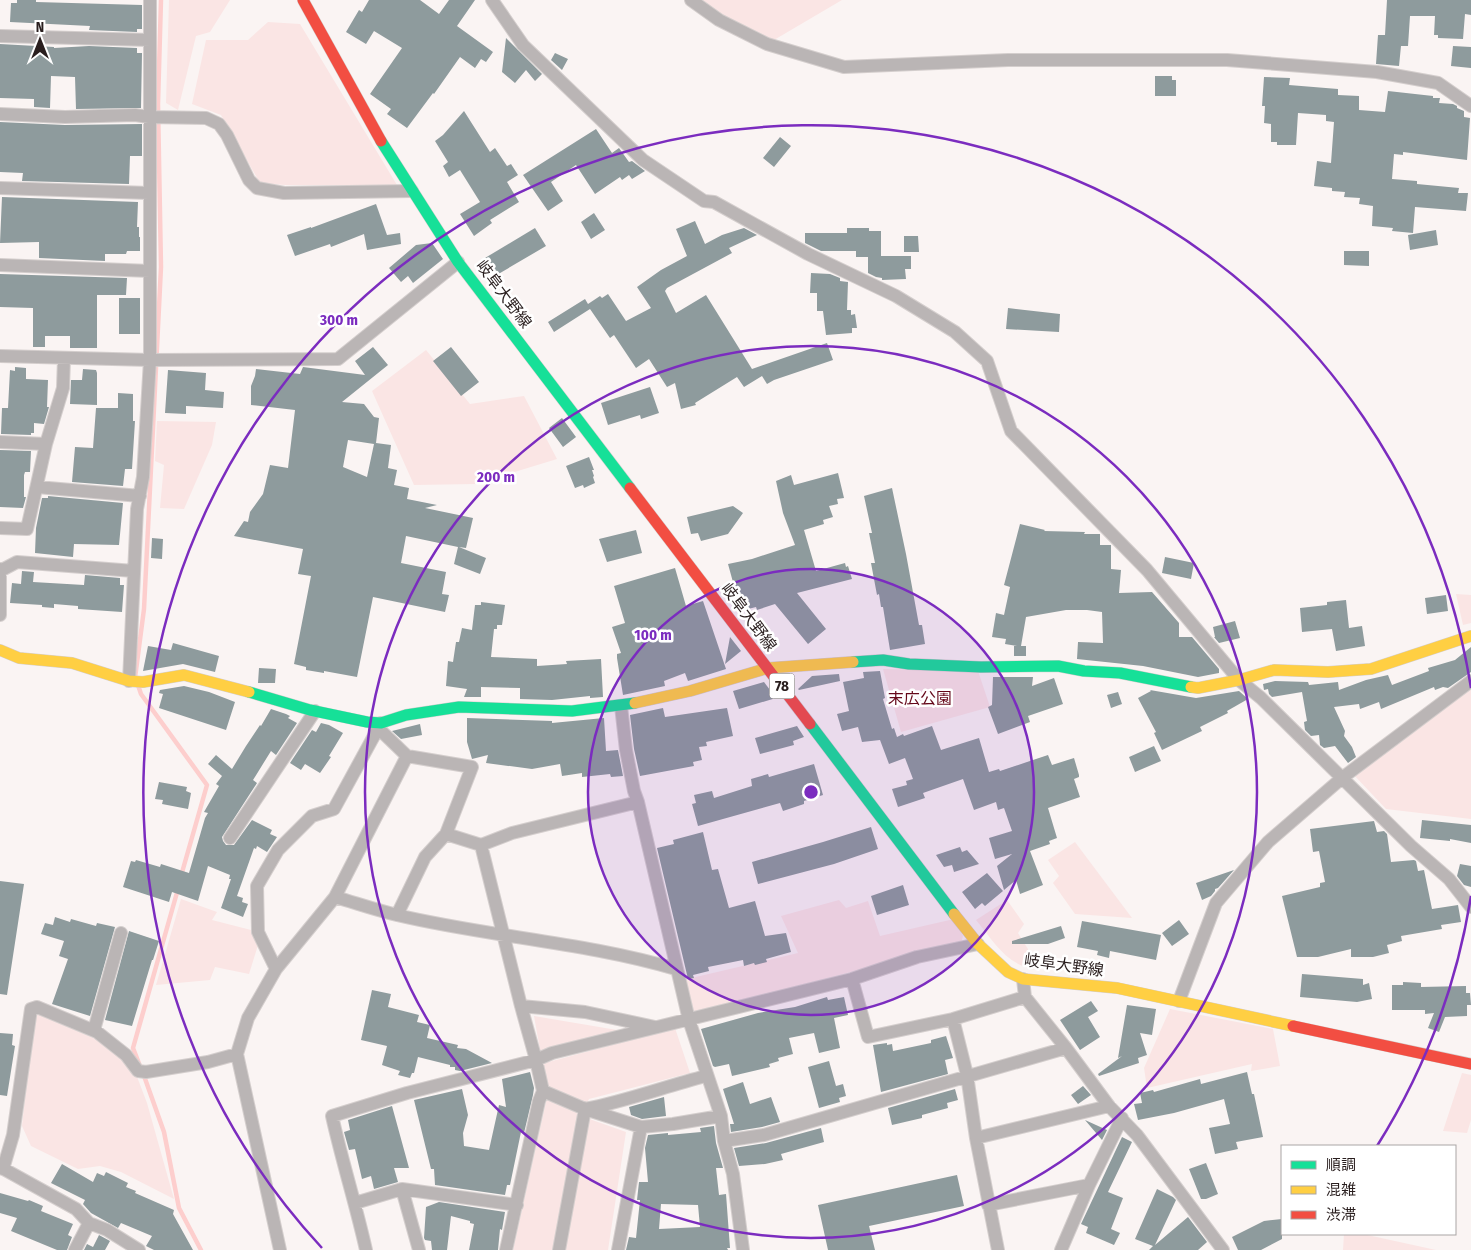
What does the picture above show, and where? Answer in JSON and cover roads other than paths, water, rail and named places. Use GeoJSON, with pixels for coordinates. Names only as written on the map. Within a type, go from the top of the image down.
{"type":"FeatureCollection","features":[{"type":"Feature","properties":{"kind":"main road","name":"岐阜大野線"},"geometry":{"type":"LineString","coordinates":[[303,0],[371,125],[458,262],[768,668],[876,813],[929,878],[978,944],[1008,972],[1024,979],[1117,988],[1471,1064]]}},
{"type":"Feature","properties":{"kind":"main road"},"geometry":{"type":"LineString","coordinates":[[0,650],[19,658],[72,663],[129,680],[143,682],[184,675],[259,694],[315,711],[380,726],[414,714],[459,707],[572,711],[621,706],[690,691],[768,668],[883,660],[909,664],[981,667],[1058,666],[1084,671],[1120,673],[1198,688],[1239,680],[1274,670],[1328,672],[1371,669],[1471,636]]}},
{"type":"Feature","properties":{"kind":"street"},"geometry":{"type":"LineString","coordinates":[[129,680],[137,508],[143,477],[150,360],[150,0]]}},
{"type":"Feature","properties":{"kind":"street"},"geometry":{"type":"LineString","coordinates":[[492,0],[523,45],[643,160],[704,201],[714,202],[808,254],[896,296],[955,332],[988,361],[1011,431],[1147,570],[1239,680],[1261,698],[1411,846],[1449,879],[1471,906]]}},
{"type":"Feature","properties":{"kind":"street"},"geometry":{"type":"LineString","coordinates":[[692,0],[719,20],[767,44],[844,67],[1008,60],[1227,60],[1377,72],[1438,83],[1471,106]]}},
{"type":"Feature","properties":{"kind":"street"},"geometry":{"type":"LineString","coordinates":[[0,36],[150,40]]}},
{"type":"Feature","properties":{"kind":"street"},"geometry":{"type":"LineString","coordinates":[[0,114],[65,117],[135,115],[206,118],[219,124],[227,135],[249,180],[256,188],[284,193],[412,191]]}},
{"type":"Feature","properties":{"kind":"street"},"geometry":{"type":"LineString","coordinates":[[0,188],[149,193]]}},
{"type":"Feature","properties":{"kind":"street"},"geometry":{"type":"LineString","coordinates":[[0,356],[150,360],[338,358],[458,262]]}},
{"type":"Feature","properties":{"kind":"street"},"geometry":{"type":"LineString","coordinates":[[0,265],[150,271]]}},
{"type":"Feature","properties":{"kind":"street"},"geometry":{"type":"LineString","coordinates":[[0,528],[27,528],[46,444],[63,388],[64,358]]}},
{"type":"Feature","properties":{"kind":"street"},"geometry":{"type":"LineString","coordinates":[[0,442],[46,444]]}},
{"type":"Feature","properties":{"kind":"street"},"geometry":{"type":"LineString","coordinates":[[37,487],[140,496]]}},
{"type":"Feature","properties":{"kind":"street"},"geometry":{"type":"LineString","coordinates":[[0,614],[0,570],[17,562],[134,571]]}},
{"type":"Feature","properties":{"kind":"street"},"geometry":{"type":"LineString","coordinates":[[1179,1001],[1216,903],[1268,842],[1342,778],[1471,681]]}},
{"type":"Feature","properties":{"kind":"street"},"geometry":{"type":"LineString","coordinates":[[621,706],[626,750],[634,791],[676,970],[706,1076],[721,1116],[724,1140],[733,1174],[743,1250]]}},
{"type":"Feature","properties":{"kind":"street"},"geometry":{"type":"LineString","coordinates":[[230,838],[315,711]]}},
{"type":"Feature","properties":{"kind":"street"},"geometry":{"type":"LineString","coordinates":[[276,969],[258,932],[257,886],[278,850],[312,816],[334,809],[380,726],[407,756],[472,767],[446,834],[425,857],[397,915]]}},
{"type":"Feature","properties":{"kind":"street"},"geometry":{"type":"LineString","coordinates":[[280,1250],[237,1054],[248,1018],[276,969],[335,897],[407,756]]}},
{"type":"Feature","properties":{"kind":"street"},"geometry":{"type":"LineString","coordinates":[[446,834],[481,845],[512,833],[638,802]]}},
{"type":"Feature","properties":{"kind":"street"},"geometry":{"type":"LineString","coordinates":[[481,845],[543,1091],[539,1101],[506,1250]]}},
{"type":"Feature","properties":{"kind":"street"},"geometry":{"type":"LineString","coordinates":[[335,897],[397,915],[504,935],[584,947],[676,970]]}},
{"type":"Feature","properties":{"kind":"street"},"geometry":{"type":"LineString","coordinates":[[94,1030],[121,933]]}},
{"type":"Feature","properties":{"kind":"street"},"geometry":{"type":"LineString","coordinates":[[366,1250],[332,1116],[407,1093],[536,1060],[552,1053],[852,979],[917,957],[978,944]]}},
{"type":"Feature","properties":{"kind":"street"},"geometry":{"type":"LineString","coordinates":[[852,979],[868,1038],[953,1019],[1026,997]]}},
{"type":"Feature","properties":{"kind":"street"},"geometry":{"type":"LineString","coordinates":[[1024,979],[1026,997],[1109,1106],[1137,1135],[1223,1250]]}},
{"type":"Feature","properties":{"kind":"street"},"geometry":{"type":"LineString","coordinates":[[521,1006],[585,1012],[657,1028]]}},
{"type":"Feature","properties":{"kind":"street"},"geometry":{"type":"LineString","coordinates":[[139,1250],[107,1230],[89,1223],[76,1209],[2,1168],[13,1135],[31,1009],[37,1007],[94,1030],[126,1055],[138,1071],[146,1072],[208,1062],[237,1054]]}},
{"type":"Feature","properties":{"kind":"street"},"geometry":{"type":"LineString","coordinates":[[953,1019],[967,1075],[976,1138],[998,1250]]}},
{"type":"Feature","properties":{"kind":"street"},"geometry":{"type":"LineString","coordinates":[[724,1140],[764,1135],[1066,1048]]}},
{"type":"Feature","properties":{"kind":"street"},"geometry":{"type":"LineString","coordinates":[[585,1109],[618,1103],[668,1086],[706,1076]]}},
{"type":"Feature","properties":{"kind":"street"},"geometry":{"type":"LineString","coordinates":[[543,1091],[585,1109],[641,1127],[721,1116]]}},
{"type":"Feature","properties":{"kind":"street"},"geometry":{"type":"LineString","coordinates":[[976,1138],[1109,1106]]}},
{"type":"Feature","properties":{"kind":"street"},"geometry":{"type":"LineString","coordinates":[[559,1250],[585,1109]]}},
{"type":"Feature","properties":{"kind":"street"},"geometry":{"type":"LineString","coordinates":[[1061,1250],[1089,1184],[1122,1118]]}},
{"type":"Feature","properties":{"kind":"street"},"geometry":{"type":"LineString","coordinates":[[618,1250],[641,1127]]}},
{"type":"Feature","properties":{"kind":"street"},"geometry":{"type":"LineString","coordinates":[[988,1205],[1089,1184]]}},
{"type":"Feature","properties":{"kind":"street"},"geometry":{"type":"LineString","coordinates":[[355,1203],[402,1189],[517,1205]]}},
{"type":"Feature","properties":{"kind":"street"},"geometry":{"type":"LineString","coordinates":[[402,1189],[419,1250]]}},
{"type":"Feature","properties":{"kind":"street"},"geometry":{"type":"LineString","coordinates":[[75,1250],[89,1223]]}},
{"type":"Feature","properties":{"kind":"waterway"},"geometry":{"type":"LineString","coordinates":[[135,678],[144,609],[161,267],[158,104],[161,0]]}},
{"type":"Feature","properties":{"kind":"waterway"},"geometry":{"type":"LineString","coordinates":[[138,685],[141,694],[207,785],[181,876]]}},
{"type":"Feature","properties":{"kind":"waterway"},"geometry":{"type":"LineString","coordinates":[[140,1066],[133,1048],[178,889]]}},
{"type":"Feature","properties":{"kind":"waterway"},"geometry":{"type":"LineString","coordinates":[[143,1073],[164,1132],[179,1208],[201,1250]]}},
{"type":"Feature","properties":{"kind":"park label","name":"末広公園"},"geometry":{"type":"Point","coordinates":[920,698]}}]}
